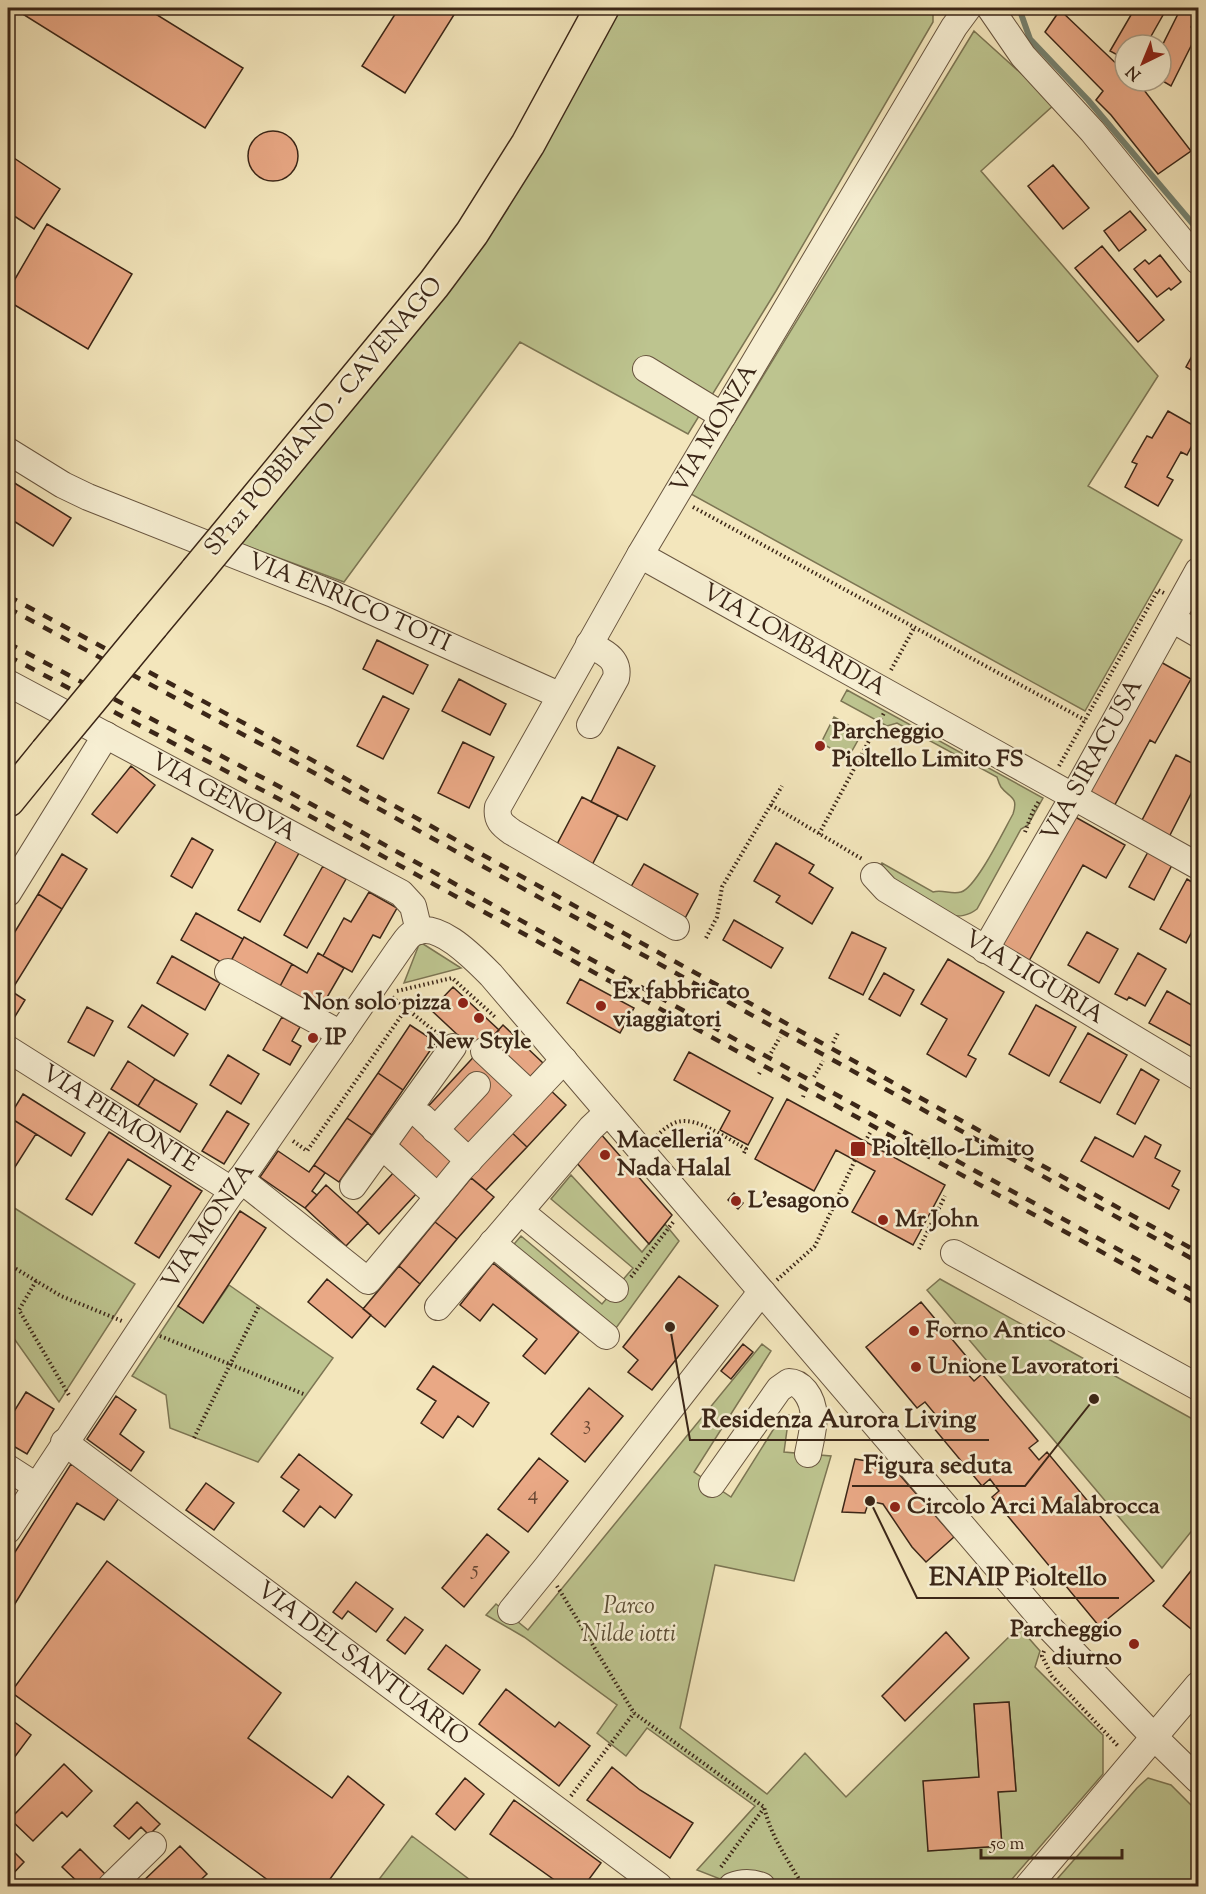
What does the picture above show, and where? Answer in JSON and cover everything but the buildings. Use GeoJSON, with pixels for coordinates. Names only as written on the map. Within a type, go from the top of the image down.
{"type":"FeatureCollection","features":[{"type":"Feature","properties":{"kind":"main road","name":"SP121 POBBIANO - CAVENAGO"},"geometry":{"type":"LineString","coordinates":[[8,800],[434,284],[472,233],[528,144],[602,8]]}},
{"type":"Feature","properties":{"kind":"street"},"geometry":{"type":"LineString","coordinates":[[990,8],[1023,56],[1092,131],[1198,261]]}},
{"type":"Feature","properties":{"kind":"street","name":"VIA MONZA"},"geometry":{"type":"LineString","coordinates":[[676,927],[512,832],[500,822],[497,815],[498,807],[640,555],[958,14]]}},
{"type":"Feature","properties":{"kind":"street"},"geometry":{"type":"LineString","coordinates":[[646,369],[723,416]]}},
{"type":"Feature","properties":{"kind":"street","name":"VIA ENRICO TOTI"},"geometry":{"type":"LineString","coordinates":[[8,451],[63,485],[88,497],[333,594],[560,696]]}},
{"type":"Feature","properties":{"kind":"street","name":"VIA LOMBARDIA"},"geometry":{"type":"LineString","coordinates":[[640,555],[895,683],[1051,776],[1073,797],[1198,866]]}},
{"type":"Feature","properties":{"kind":"street","name":"VIA SIRACUSA"},"geometry":{"type":"LineString","coordinates":[[985,950],[1198,571]]}},
{"type":"Feature","properties":{"kind":"street"},"geometry":{"type":"LineString","coordinates":[[1172,619],[1198,634]]}},
{"type":"Feature","properties":{"kind":"street"},"geometry":{"type":"LineString","coordinates":[[589,644],[613,659],[617,671],[616,678],[590,725]]}},
{"type":"Feature","properties":{"kind":"street","name":"VIA GENOVA"},"geometry":{"type":"LineString","coordinates":[[8,683],[401,893],[413,906],[419,931]]}},
{"type":"Feature","properties":{"kind":"street"},"geometry":{"type":"LineString","coordinates":[[8,893],[106,735]]}},
{"type":"Feature","properties":{"kind":"street","name":"VIA LIGURIA"},"geometry":{"type":"LineString","coordinates":[[871,869],[886,889],[1198,1077]]}},
{"type":"Feature","properties":{"kind":"street"},"geometry":{"type":"LineString","coordinates":[[419,931],[430,930],[441,934],[472,956],[491,975],[1046,1624],[1198,1780]]}},
{"type":"Feature","properties":{"kind":"street","name":"VIA MONZA"},"geometry":{"type":"LineString","coordinates":[[8,1530],[64,1442],[275,1129],[400,948],[412,933],[419,931]]}},
{"type":"Feature","properties":{"kind":"street"},"geometry":{"type":"LineString","coordinates":[[228,972],[341,1034]]}},
{"type":"Feature","properties":{"kind":"street"},"geometry":{"type":"LineString","coordinates":[[353,1186],[453,1047]]}},
{"type":"Feature","properties":{"kind":"street","name":"VIA PIEMONTE"},"geometry":{"type":"LineString","coordinates":[[8,1049],[237,1185],[368,1281],[438,1197]]}},
{"type":"Feature","properties":{"kind":"street"},"geometry":{"type":"LineString","coordinates":[[484,1051],[531,1095]]}},
{"type":"Feature","properties":{"kind":"street"},"geometry":{"type":"LineString","coordinates":[[382,1146],[438,1197],[564,1060]]}},
{"type":"Feature","properties":{"kind":"street"},"geometry":{"type":"LineString","coordinates":[[465,1165],[428,1124],[477,1085]]}},
{"type":"Feature","properties":{"kind":"street"},"geometry":{"type":"LineString","coordinates":[[438,1307],[591,1128],[608,1112]]}},
{"type":"Feature","properties":{"kind":"street"},"geometry":{"type":"LineString","coordinates":[[520,1211],[615,1289]]}},
{"type":"Feature","properties":{"kind":"street"},"geometry":{"type":"LineString","coordinates":[[492,1243],[606,1336]]}},
{"type":"Feature","properties":{"kind":"street"},"geometry":{"type":"LineString","coordinates":[[954,1253],[1198,1387]]}},
{"type":"Feature","properties":{"kind":"street"},"geometry":{"type":"LineString","coordinates":[[511,1611],[755,1300],[763,1293]]}},
{"type":"Feature","properties":{"kind":"street"},"geometry":{"type":"LineString","coordinates":[[798,1384],[823,1363]]}},
{"type":"Feature","properties":{"kind":"street"},"geometry":{"type":"LineString","coordinates":[[712,1484],[779,1389],[789,1382],[798,1384],[809,1397],[814,1410],[814,1426],[808,1454]]}},
{"type":"Feature","properties":{"kind":"street","name":"VIA DEL SANTUARIO"},"geometry":{"type":"LineString","coordinates":[[64,1442],[659,1887]]}},
{"type":"Feature","properties":{"kind":"street"},"geometry":{"type":"LineString","coordinates":[[8,1468],[36,1486]]}},
{"type":"Feature","properties":{"kind":"street"},"geometry":{"type":"LineString","coordinates":[[1028,1887],[1198,1684]]}},
{"type":"Feature","properties":{"kind":"street"},"geometry":{"type":"LineString","coordinates":[[111,1887],[153,1845]]}},
{"type":"Feature","properties":{"kind":"street"},"geometry":{"type":"LineString","coordinates":[[723,1881],[752,1883],[762,1887]]}},
{"type":"Feature","properties":{"kind":"path"},"geometry":{"type":"LineString","coordinates":[[692,507],[1085,720]]}},
{"type":"Feature","properties":{"kind":"path"},"geometry":{"type":"LineString","coordinates":[[1021,839],[1051,776],[1158,590]]}},
{"type":"Feature","properties":{"kind":"path"},"geometry":{"type":"LineString","coordinates":[[819,834],[895,683],[914,628]]}},
{"type":"Feature","properties":{"kind":"path"},"geometry":{"type":"LineString","coordinates":[[706,938],[717,917],[722,887],[782,786]]}},
{"type":"Feature","properties":{"kind":"path"},"geometry":{"type":"LineString","coordinates":[[771,805],[871,869]]}},
{"type":"Feature","properties":{"kind":"path"},"geometry":{"type":"LineString","coordinates":[[453,1047],[388,994],[452,978],[495,1017]]}},
{"type":"Feature","properties":{"kind":"path"},"geometry":{"type":"LineString","coordinates":[[275,1129],[307,1151],[406,1009]]}},
{"type":"Feature","properties":{"kind":"path"},"geometry":{"type":"LineString","coordinates":[[832,1043],[838,1033]]}},
{"type":"Feature","properties":{"kind":"path"},"geometry":{"type":"LineString","coordinates":[[771,1053],[780,1037]]}},
{"type":"Feature","properties":{"kind":"path"},"geometry":{"type":"LineString","coordinates":[[814,1077],[823,1061]]}},
{"type":"Feature","properties":{"kind":"path"},"geometry":{"type":"LineString","coordinates":[[642,1151],[666,1128],[684,1120],[708,1128],[746,1149],[743,1155]]}},
{"type":"Feature","properties":{"kind":"path"},"geometry":{"type":"LineString","coordinates":[[763,1293],[815,1246],[871,1131]]}},
{"type":"Feature","properties":{"kind":"path"},"geometry":{"type":"LineString","coordinates":[[919,1249],[945,1196]]}},
{"type":"Feature","properties":{"kind":"path"},"geometry":{"type":"LineString","coordinates":[[615,1289],[619,1292],[687,1204]]}},
{"type":"Feature","properties":{"kind":"path"},"geometry":{"type":"LineString","coordinates":[[8,1264],[61,1296],[306,1395]]}},
{"type":"Feature","properties":{"kind":"path"},"geometry":{"type":"LineString","coordinates":[[36,1281],[19,1310],[81,1417]]}},
{"type":"Feature","properties":{"kind":"path"},"geometry":{"type":"LineString","coordinates":[[194,1438],[259,1306]]}},
{"type":"Feature","properties":{"kind":"path"},"geometry":{"type":"LineString","coordinates":[[546,1568],[634,1713],[764,1807],[774,1838],[803,1887]]}},
{"type":"Feature","properties":{"kind":"path"},"geometry":{"type":"LineString","coordinates":[[560,1812],[634,1713]]}},
{"type":"Feature","properties":{"kind":"path"},"geometry":{"type":"LineString","coordinates":[[723,1881],[764,1807]]}},
{"type":"Feature","properties":{"kind":"green space"},"geometry":{"type":"Polygon","coordinates":[[[615,8],[933,8],[933,22],[776,291],[688,434],[520,342],[344,582],[238,543],[615,8]]]}},
{"type":"Feature","properties":{"kind":"green space"},"geometry":{"type":"Polygon","coordinates":[[[974,31],[1055,104],[981,171],[1158,376],[1088,486],[1182,540],[1085,711],[691,494],[974,31]]]}},
{"type":"Feature","properties":{"kind":"green space"},"geometry":{"type":"Polygon","coordinates":[[[847,690],[1043,798],[1028,825],[1021,829],[974,911],[964,915],[948,915],[895,882],[880,866],[882,863],[933,892],[961,892],[974,880],[989,858],[1013,814],[1014,800],[1001,787],[997,777],[897,723],[887,726],[841,701],[847,690]]]}},
{"type":"Feature","properties":{"kind":"green space"},"geometry":{"type":"Polygon","coordinates":[[[834,717],[862,733],[848,758],[821,743],[834,717]]]}},
{"type":"Feature","properties":{"kind":"green space"},"geometry":{"type":"Polygon","coordinates":[[[420,942],[461,968],[404,983],[420,942]]]}},
{"type":"Feature","properties":{"kind":"green space"},"geometry":{"type":"Polygon","coordinates":[[[571,1175],[642,1252],[665,1224],[679,1241],[611,1335],[509,1250],[521,1236],[602,1304],[633,1268],[551,1199],[571,1175]]]}},
{"type":"Feature","properties":{"kind":"green space"},"geometry":{"type":"Polygon","coordinates":[[[8,1204],[135,1284],[59,1402],[8,1330],[8,1204]]]}},
{"type":"Feature","properties":{"kind":"green space"},"geometry":{"type":"Polygon","coordinates":[[[940,1279],[1198,1422],[1198,1523],[1162,1568],[927,1290],[940,1279]]]}},
{"type":"Feature","properties":{"kind":"green space"},"geometry":{"type":"Polygon","coordinates":[[[229,1285],[333,1358],[258,1462],[170,1428],[166,1395],[132,1376],[178,1306],[203,1323],[229,1285]]]}},
{"type":"Feature","properties":{"kind":"green space","name":"Parco Nilde iotti"},"geometry":{"type":"Polygon","coordinates":[[[762,1344],[771,1351],[694,1472],[731,1497],[783,1414],[789,1415],[784,1452],[831,1456],[794,1581],[715,1565],[680,1728],[767,1794],[805,1753],[846,1797],[1019,1627],[1040,1651],[1035,1667],[1103,1735],[1103,1774],[1006,1886],[779,1886],[769,1877],[735,1872],[720,1879],[697,1870],[755,1806],[647,1728],[626,1756],[597,1733],[617,1705],[524,1637],[486,1615],[496,1604],[528,1630],[762,1344]],[[1009,1702],[974,1704],[979,1777],[928,1851],[1002,1846],[998,1792],[1016,1790],[1009,1702]]]}},
{"type":"Feature","properties":{"kind":"green space"},"geometry":{"type":"Polygon","coordinates":[[[1148,1778],[1171,1785],[1198,1812],[1198,1886],[1051,1886],[1137,1788],[1148,1778]]]}},
{"type":"Feature","properties":{"kind":"green space"},"geometry":{"type":"Polygon","coordinates":[[[412,1836],[478,1886],[374,1886],[412,1836]]]}},
{"type":"Feature","properties":{"kind":"waterway"},"geometry":{"type":"LineString","coordinates":[[1019,8],[1030,39],[1088,100],[1198,230]]}},
{"type":"Feature","properties":{"kind":"railway"},"geometry":{"type":"LineString","coordinates":[[8,596],[303,755],[1198,1252]]}},
{"type":"Feature","properties":{"kind":"railway"},"geometry":{"type":"LineString","coordinates":[[8,608],[298,764],[1198,1262]]}},
{"type":"Feature","properties":{"kind":"railway"},"geometry":{"type":"LineString","coordinates":[[8,643],[284,789],[1198,1293]]}},
{"type":"Feature","properties":{"kind":"railway"},"geometry":{"type":"LineString","coordinates":[[8,656],[279,799],[1198,1305]]}},
{"type":"Feature","properties":{"kind":"place","name":"Parcheggio Pioltello Limito FS"},"geometry":{"type":"Point","coordinates":[820,746]}},
{"type":"Feature","properties":{"kind":"place","name":"Non solo pizza"},"geometry":{"type":"Point","coordinates":[463,1003]}},
{"type":"Feature","properties":{"kind":"place","name":"Ex fabbricato viaggiatori"},"geometry":{"type":"Point","coordinates":[601,1006]}},
{"type":"Feature","properties":{"kind":"place","name":"New Style"},"geometry":{"type":"Point","coordinates":[479,1018]}},
{"type":"Feature","properties":{"kind":"place","name":"IP"},"geometry":{"type":"Point","coordinates":[313,1038]}},
{"type":"Feature","properties":{"kind":"place","name":"Pioltello-Limito"},"geometry":{"type":"Point","coordinates":[858,1149]}},
{"type":"Feature","properties":{"kind":"place","name":"Macelleria Nada Halal"},"geometry":{"type":"Point","coordinates":[605,1155]}},
{"type":"Feature","properties":{"kind":"place","name":"L'esagono"},"geometry":{"type":"Point","coordinates":[736,1201]}},
{"type":"Feature","properties":{"kind":"place","name":"Mr John"},"geometry":{"type":"Point","coordinates":[883,1220]}},
{"type":"Feature","properties":{"kind":"place","name":"Residenza Aurora Living"},"geometry":{"type":"Point","coordinates":[670,1327]}},
{"type":"Feature","properties":{"kind":"place","name":"Forno Antico"},"geometry":{"type":"Point","coordinates":[914,1331]}},
{"type":"Feature","properties":{"kind":"place","name":"Unione Lavoratori"},"geometry":{"type":"Point","coordinates":[916,1367]}},
{"type":"Feature","properties":{"kind":"place","name":"Figura seduta"},"geometry":{"type":"Point","coordinates":[1094,1399]}},
{"type":"Feature","properties":{"kind":"place","name":"ENAIP Pioltello"},"geometry":{"type":"Point","coordinates":[870,1501]}},
{"type":"Feature","properties":{"kind":"place","name":"Circolo Arci Malabrocca"},"geometry":{"type":"Point","coordinates":[895,1507]}},
{"type":"Feature","properties":{"kind":"place","name":"Parcheggio diurno"},"geometry":{"type":"Point","coordinates":[1134,1644]}}]}
